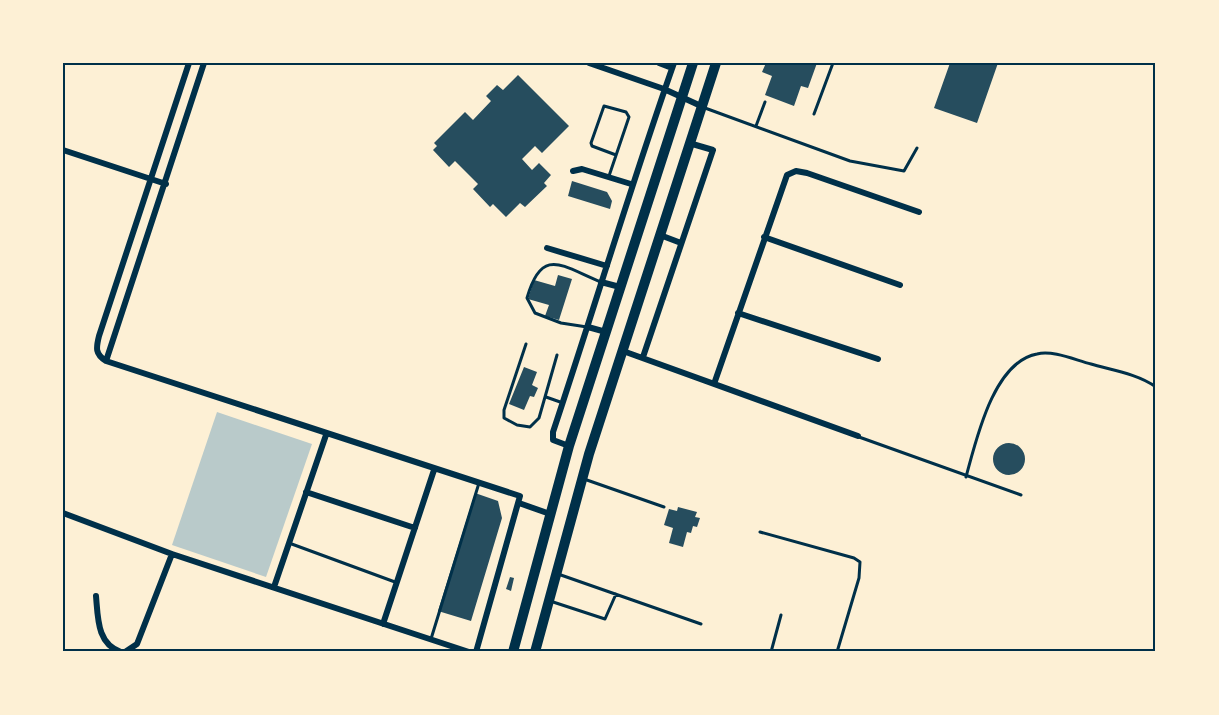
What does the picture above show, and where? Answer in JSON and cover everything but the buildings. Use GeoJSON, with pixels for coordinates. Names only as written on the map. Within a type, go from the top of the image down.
{"type":"FeatureCollection","features":[{"type":"Feature","properties":{"kind":"highway"},"geometry":{"type":"LineString","coordinates":[[513,652],[569,446],[680,96],[693,63]]}},
{"type":"Feature","properties":{"kind":"highway"},"geometry":{"type":"LineString","coordinates":[[536,652],[583,479],[716,63]]}},
{"type":"Feature","properties":{"kind":"street"},"geometry":{"type":"LineString","coordinates":[[189,63],[96,349],[105,361],[326,435],[518,495],[521,499],[476,652]]}},
{"type":"Feature","properties":{"kind":"street"},"geometry":{"type":"LineString","coordinates":[[105,361],[166,184],[204,63]]}},
{"type":"Feature","properties":{"kind":"street"},"geometry":{"type":"LineString","coordinates":[[589,63],[664,89],[701,106]]}},
{"type":"Feature","properties":{"kind":"street"},"geometry":{"type":"LineString","coordinates":[[569,446],[556,442],[552,436],[631,184],[673,65],[659,63]]}},
{"type":"Feature","properties":{"kind":"street"},"geometry":{"type":"LineString","coordinates":[[643,357],[713,150],[689,143]]}},
{"type":"Feature","properties":{"kind":"street"},"geometry":{"type":"LineString","coordinates":[[63,150],[166,184]]}},
{"type":"Feature","properties":{"kind":"street"},"geometry":{"type":"LineString","coordinates":[[573,171],[582,169],[631,184]]}},
{"type":"Feature","properties":{"kind":"street"},"geometry":{"type":"LineString","coordinates":[[714,384],[784,180],[796,171],[919,212]]}},
{"type":"Feature","properties":{"kind":"street"},"geometry":{"type":"LineString","coordinates":[[660,235],[681,243]]}},
{"type":"Feature","properties":{"kind":"street"},"geometry":{"type":"LineString","coordinates":[[764,237],[900,285]]}},
{"type":"Feature","properties":{"kind":"street"},"geometry":{"type":"LineString","coordinates":[[547,248],[607,266]]}},
{"type":"Feature","properties":{"kind":"street"},"geometry":{"type":"LineString","coordinates":[[601,282],[620,287]]}},
{"type":"Feature","properties":{"kind":"street"},"geometry":{"type":"LineString","coordinates":[[738,313],[878,359]]}},
{"type":"Feature","properties":{"kind":"street"},"geometry":{"type":"LineString","coordinates":[[588,327],[606,332]]}},
{"type":"Feature","properties":{"kind":"street"},"geometry":{"type":"LineString","coordinates":[[623,351],[858,436]]}},
{"type":"Feature","properties":{"kind":"street"},"geometry":{"type":"LineString","coordinates":[[274,587],[326,435]]}},
{"type":"Feature","properties":{"kind":"street"},"geometry":{"type":"LineString","coordinates":[[383,624],[434,470]]}},
{"type":"Feature","properties":{"kind":"street"},"geometry":{"type":"LineString","coordinates":[[306,492],[415,528]]}},
{"type":"Feature","properties":{"kind":"street"},"geometry":{"type":"LineString","coordinates":[[519,503],[550,514]]}},
{"type":"Feature","properties":{"kind":"street"},"geometry":{"type":"LineString","coordinates":[[63,513],[172,554],[469,652]]}},
{"type":"Feature","properties":{"kind":"street"},"geometry":{"type":"LineString","coordinates":[[96,596],[106,644],[123,652],[137,644],[172,554]]}},
{"type":"Feature","properties":{"kind":"lane"},"geometry":{"type":"LineString","coordinates":[[814,114],[833,63]]}},
{"type":"Feature","properties":{"kind":"lane"},"geometry":{"type":"LineString","coordinates":[[756,126],[765,102]]}},
{"type":"Feature","properties":{"kind":"lane"},"geometry":{"type":"LineString","coordinates":[[608,177],[616,155],[628,114],[604,106],[591,143],[596,148],[616,155]]}},
{"type":"Feature","properties":{"kind":"lane"},"geometry":{"type":"LineString","coordinates":[[701,106],[850,161],[903,171],[917,148]]}},
{"type":"Feature","properties":{"kind":"lane"},"geometry":{"type":"LineString","coordinates":[[588,327],[543,318],[535,314],[527,298],[532,280],[541,267],[557,264],[601,282]]}},
{"type":"Feature","properties":{"kind":"lane"},"geometry":{"type":"LineString","coordinates":[[526,344],[504,410],[504,418],[517,425],[530,427],[539,418],[557,355]]}},
{"type":"Feature","properties":{"kind":"lane"},"geometry":{"type":"LineString","coordinates":[[966,477],[980,424],[1003,380],[1018,363],[1036,354],[1049,354],[1117,371],[1149,381],[1156,387]]}},
{"type":"Feature","properties":{"kind":"lane"},"geometry":{"type":"LineString","coordinates":[[546,397],[563,403]]}},
{"type":"Feature","properties":{"kind":"lane"},"geometry":{"type":"LineString","coordinates":[[858,436],[1021,495]]}},
{"type":"Feature","properties":{"kind":"lane"},"geometry":{"type":"LineString","coordinates":[[583,479],[664,507]]}},
{"type":"Feature","properties":{"kind":"lane"},"geometry":{"type":"LineString","coordinates":[[431,641],[479,483]]}},
{"type":"Feature","properties":{"kind":"lane"},"geometry":{"type":"LineString","coordinates":[[760,532],[854,558],[860,562],[859,578],[837,652]]}},
{"type":"Feature","properties":{"kind":"lane"},"geometry":{"type":"LineString","coordinates":[[289,543],[397,582]]}},
{"type":"Feature","properties":{"kind":"lane"},"geometry":{"type":"LineString","coordinates":[[556,573],[701,624]]}},
{"type":"Feature","properties":{"kind":"lane"},"geometry":{"type":"LineString","coordinates":[[549,601],[605,619],[616,594]]}},
{"type":"Feature","properties":{"kind":"lane"},"geometry":{"type":"LineString","coordinates":[[771,652],[781,615]]}},
{"type":"Feature","properties":{"kind":"shaded area"},"geometry":{"type":"Polygon","coordinates":[[[217,412],[312,444],[266,577],[172,545],[217,412]]]}}]}
